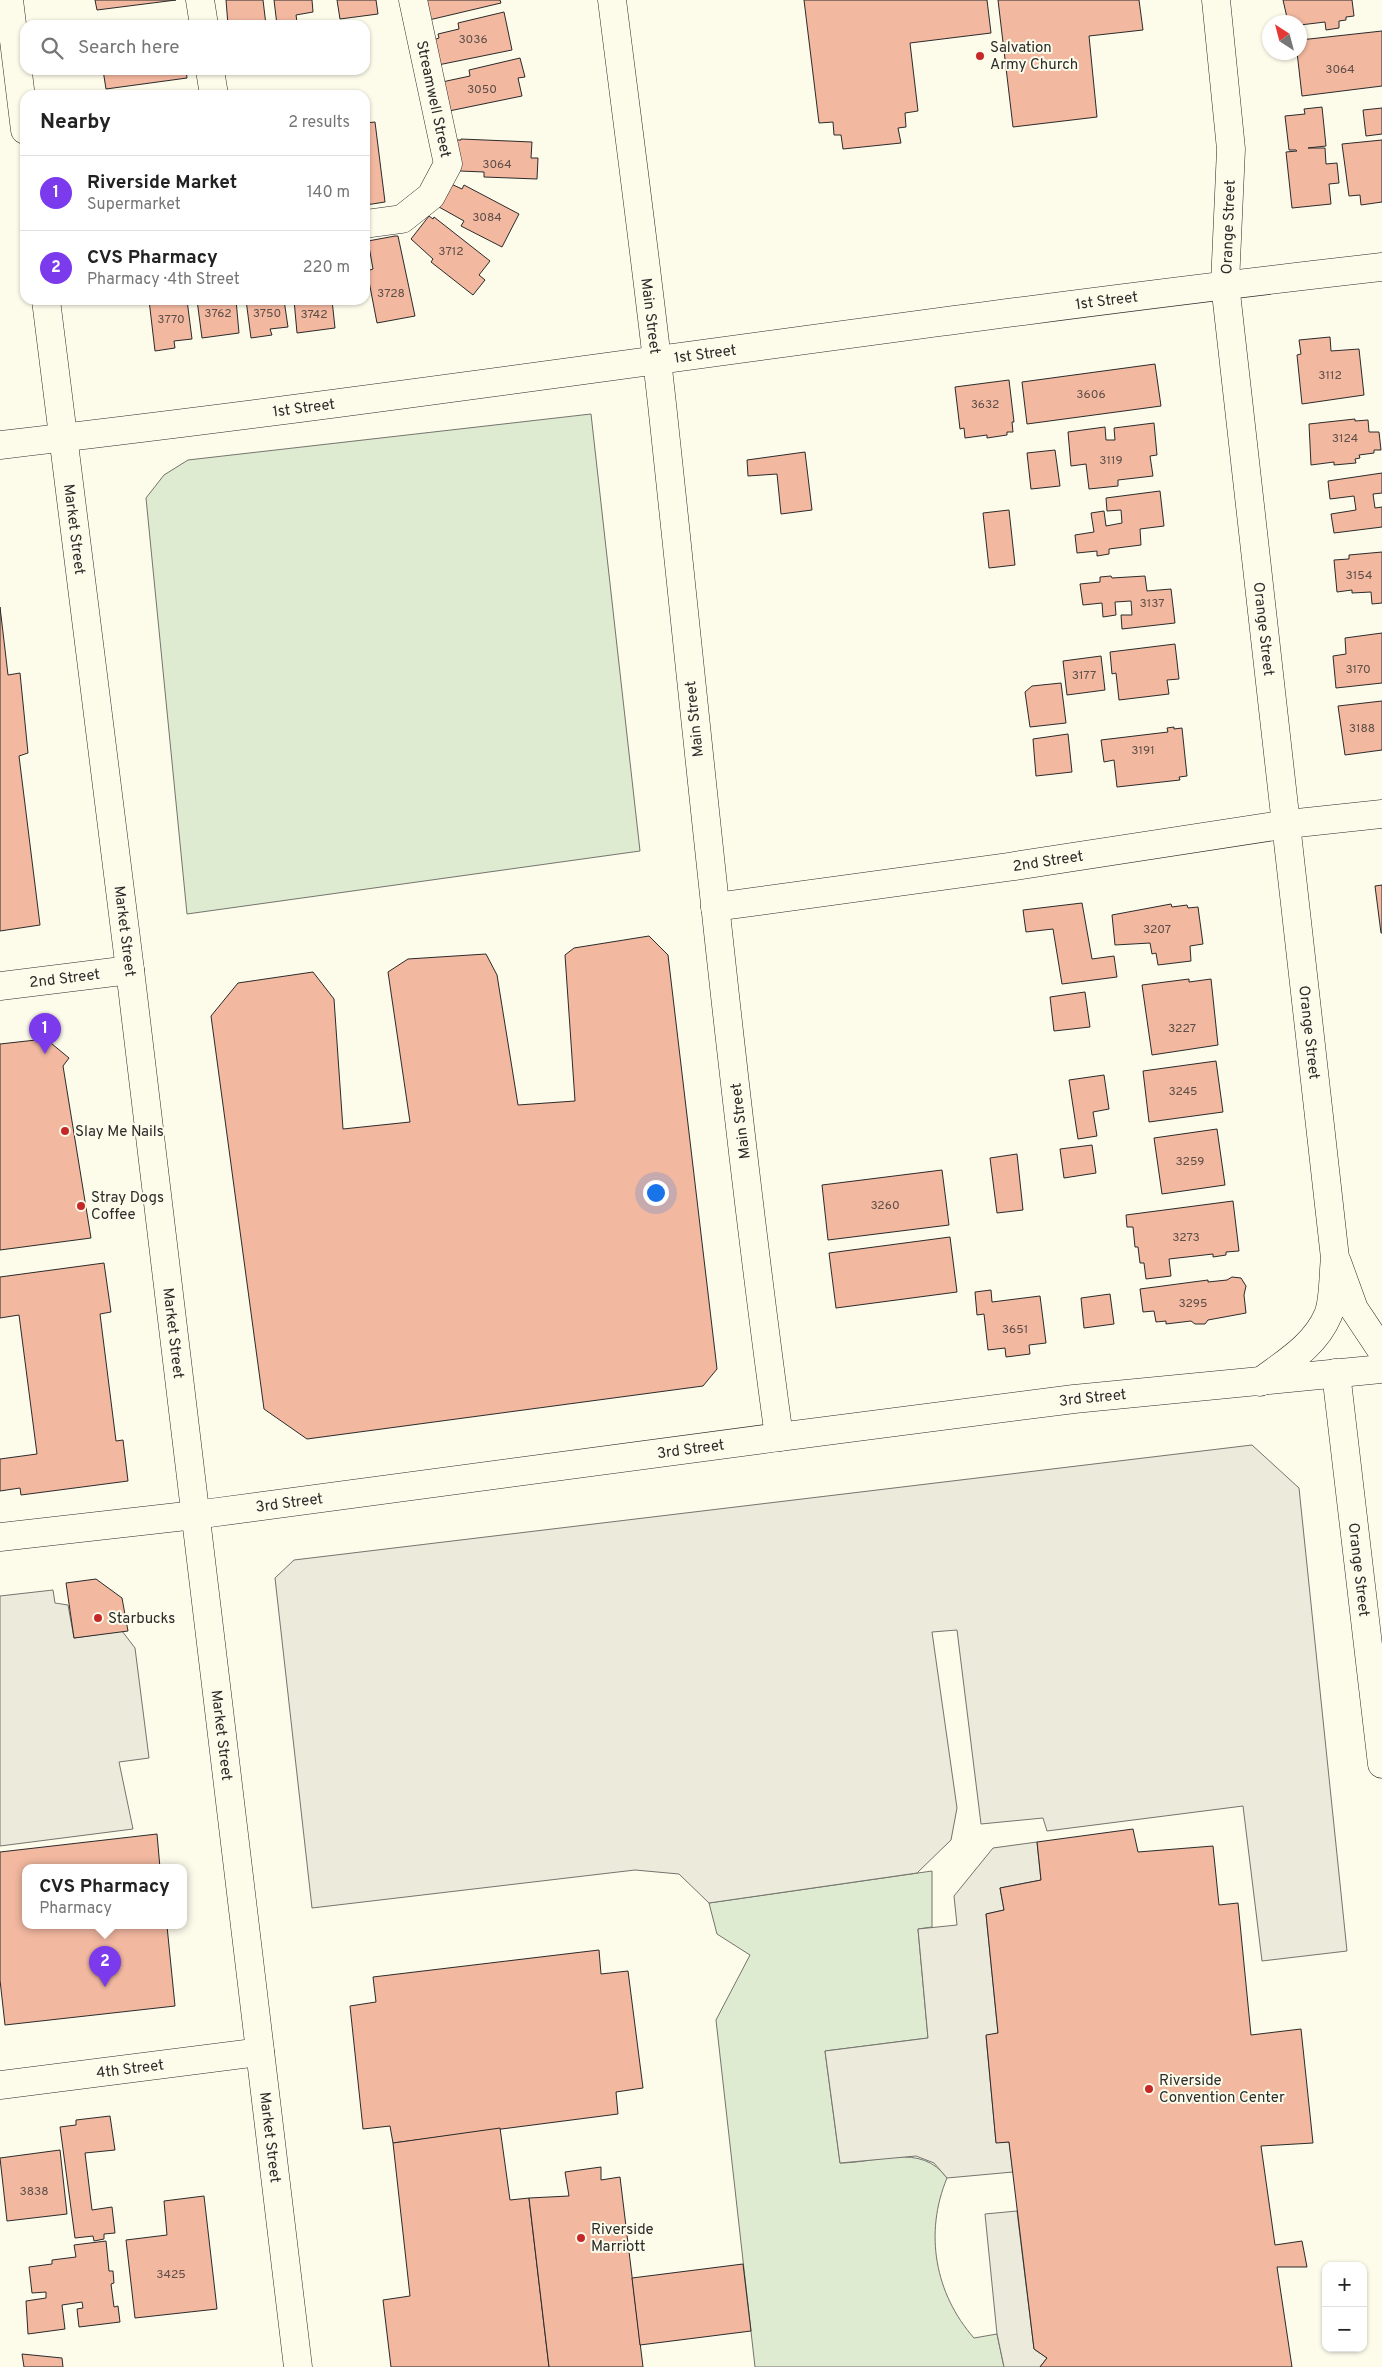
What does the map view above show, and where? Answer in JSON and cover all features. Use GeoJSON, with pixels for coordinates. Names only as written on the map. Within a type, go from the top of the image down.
{"type":"FeatureCollection","features":[{"type":"Feature","properties":{"kind":"street"},"geometry":{"type":"LineString","coordinates":[[8,0],[20,92]]}},
{"type":"Feature","properties":{"kind":"street"},"geometry":{"type":"LineString","coordinates":[[200,0],[203,20]]}},
{"type":"Feature","properties":{"kind":"street","name":"Streamwell Street"},"geometry":{"type":"LineString","coordinates":[[370,223],[402,219],[432,196],[448,164],[413,0]]}},
{"type":"Feature","properties":{"kind":"street","name":"Main Street"},"geometry":{"type":"LineString","coordinates":[[612,0],[657,362],[715,907],[762,1318],[779,1437]]}},
{"type":"Feature","properties":{"kind":"street","name":"Orange Street"},"geometry":{"type":"LineString","coordinates":[[1216,0],[1231,149],[1226,284],[1288,824],[1335,1258],[1328,1314],[1311,1343],[1260,1382]]}},
{"type":"Feature","properties":{"kind":"street"},"geometry":{"type":"LineString","coordinates":[[211,75],[213,90]]}},
{"type":"Feature","properties":{"kind":"street","name":"1st Street"},"geometry":{"type":"LineString","coordinates":[[0,445],[657,362],[1226,284],[1382,267]]}},
{"type":"Feature","properties":{"kind":"street","name":"Market Street"},"geometry":{"type":"LineString","coordinates":[[47,305],[130,970],[298,2367]]}},
{"type":"Feature","properties":{"kind":"street","name":"2nd Street"},"geometry":{"type":"LineString","coordinates":[[715,907],[1008,867],[1288,824],[1382,814]]}},
{"type":"Feature","properties":{"kind":"street","name":"2nd Street"},"geometry":{"type":"LineString","coordinates":[[0,986],[130,970]]}},
{"type":"Feature","properties":{"kind":"street","name":"Orange Street"},"geometry":{"type":"LineString","coordinates":[[1335,1258],[1354,1309],[1382,1351]]}},
{"type":"Feature","properties":{"kind":"street","name":"3rd Street"},"geometry":{"type":"LineString","coordinates":[[0,1537],[195,1515],[1074,1399],[1382,1369]]}},
{"type":"Feature","properties":{"kind":"street","name":"Orange Street"},"geometry":{"type":"LineString","coordinates":[[1336,1373],[1382,1764]]}},
{"type":"Feature","properties":{"kind":"street","name":"4th Street"},"geometry":{"type":"LineString","coordinates":[[0,2085],[260,2052]]}},
{"type":"Feature","properties":{"kind":"green space"},"geometry":{"type":"Polygon","coordinates":[[[591,414],[640,851],[187,914],[146,498],[164,475],[188,460],[591,414]]]}},
{"type":"Feature","properties":{"kind":"green space"},"geometry":{"type":"Polygon","coordinates":[[[932,1871],[932,1927],[918,1929],[928,2038],[825,2051],[840,2163],[911,2157],[925,2160],[936,2167],[947,2178],[936,2220],[935,2241],[942,2283],[961,2321],[974,2338],[997,2334],[1004,2367],[755,2367],[716,2020],[750,1955],[717,1934],[709,1903],[932,1871]]]}},
{"type":"Feature","properties":{"kind":"shaded area"},"geometry":{"type":"Polygon","coordinates":[[[1252,1445],[1299,1488],[1347,1951],[1262,1961],[1243,1806],[1047,1831],[1043,1818],[981,1824],[957,1630],[932,1632],[957,1808],[951,1840],[917,1873],[709,1903],[679,1874],[635,1870],[312,1908],[275,1578],[294,1560],[1252,1445]]]}},
{"type":"Feature","properties":{"kind":"shaded area"},"geometry":{"type":"Polygon","coordinates":[[[53,1590],[55,1603],[68,1605],[74,1638],[122,1631],[135,1648],[149,1758],[119,1762],[133,1829],[0,1846],[0,1596],[53,1590]]]}},
{"type":"Feature","properties":{"kind":"shaded area"},"geometry":{"type":"Polygon","coordinates":[[[1037,1842],[1041,1880],[1000,1888],[1004,1910],[986,1914],[998,2033],[986,2036],[996,2142],[1009,2142],[1013,2172],[947,2178],[934,2163],[916,2156],[840,2163],[825,2051],[928,2038],[918,1929],[957,1925],[954,1896],[993,1848],[1037,1842]]]}},
{"type":"Feature","properties":{"kind":"shaded area"},"geometry":{"type":"Polygon","coordinates":[[[1017,2211],[1034,2349],[1047,2358],[1040,2367],[1004,2367],[997,2334],[985,2214],[1017,2211]]]}},
{"type":"Feature","properties":{"kind":"building"},"geometry":{"type":"Polygon","coordinates":[[[95,0],[176,0],[97,10],[95,0]]]}},
{"type":"Feature","properties":{"kind":"building"},"geometry":{"type":"Polygon","coordinates":[[[226,0],[263,0],[265,20],[228,20],[226,0]]]}},
{"type":"Feature","properties":{"kind":"building"},"geometry":{"type":"Polygon","coordinates":[[[274,0],[312,0],[313,12],[296,15],[297,20],[276,20],[274,0]]]}},
{"type":"Feature","properties":{"kind":"building"},"geometry":{"type":"Polygon","coordinates":[[[337,0],[376,0],[378,14],[340,19],[337,0]]]}},
{"type":"Feature","properties":{"kind":"building"},"geometry":{"type":"Polygon","coordinates":[[[424,0],[500,0],[501,3],[429,20],[424,0]]]}},
{"type":"Feature","properties":{"kind":"building"},"geometry":{"type":"Polygon","coordinates":[[[804,0],[987,0],[991,33],[910,43],[918,111],[905,113],[906,127],[898,128],[901,143],[843,149],[841,135],[834,135],[833,122],[819,123],[804,0]]]}},
{"type":"Feature","properties":{"kind":"building"},"geometry":{"type":"Polygon","coordinates":[[[998,0],[1139,0],[1143,30],[1089,36],[1097,117],[1013,127],[998,0]]]}},
{"type":"Feature","properties":{"kind":"building"},"geometry":{"type":"Polygon","coordinates":[[[1283,0],[1352,0],[1354,16],[1346,17],[1346,20],[1339,21],[1339,28],[1326,30],[1325,22],[1307,24],[1307,15],[1286,15],[1283,0]]]}},
{"type":"Feature","properties":{"kind":"building"},"geometry":{"type":"Polygon","coordinates":[[[504,12],[512,50],[438,65],[433,40],[439,38],[438,34],[459,29],[458,23],[504,12]]]}},
{"type":"Feature","properties":{"kind":"building"},"geometry":{"type":"Polygon","coordinates":[[[1382,31],[1382,86],[1302,96],[1298,60],[1307,60],[1307,39],[1382,31]]]}},
{"type":"Feature","properties":{"kind":"building"},"geometry":{"type":"Polygon","coordinates":[[[520,58],[525,77],[518,78],[522,96],[449,111],[442,82],[470,76],[469,70],[520,58]]]}},
{"type":"Feature","properties":{"kind":"building"},"geometry":{"type":"Polygon","coordinates":[[[104,75],[187,75],[187,78],[106,89],[104,75]]]}},
{"type":"Feature","properties":{"kind":"building"},"geometry":{"type":"Polygon","coordinates":[[[1322,107],[1326,146],[1308,148],[1325,148],[1326,164],[1337,163],[1339,183],[1329,184],[1331,204],[1292,208],[1286,152],[1297,151],[1289,150],[1285,116],[1305,114],[1304,109],[1322,107]]]}},
{"type":"Feature","properties":{"kind":"building"},"geometry":{"type":"Polygon","coordinates":[[[1382,108],[1382,134],[1366,136],[1363,110],[1382,108]]]}},
{"type":"Feature","properties":{"kind":"building"},"geometry":{"type":"Polygon","coordinates":[[[370,122],[375,122],[385,202],[370,204],[370,122]]]}},
{"type":"Feature","properties":{"kind":"building"},"geometry":{"type":"Polygon","coordinates":[[[456,140],[532,142],[531,158],[538,158],[537,179],[484,177],[484,172],[460,171],[456,140]]]}},
{"type":"Feature","properties":{"kind":"building"},"geometry":{"type":"Polygon","coordinates":[[[1382,140],[1382,202],[1361,205],[1360,195],[1349,196],[1342,144],[1382,140]]]}},
{"type":"Feature","properties":{"kind":"building"},"geometry":{"type":"Polygon","coordinates":[[[451,184],[462,189],[464,185],[519,214],[502,247],[461,226],[464,221],[439,207],[451,184]]]}},
{"type":"Feature","properties":{"kind":"building"},"geometry":{"type":"Polygon","coordinates":[[[429,216],[433,219],[434,217],[490,261],[479,275],[485,280],[473,295],[431,262],[433,259],[411,239],[429,216]]]}},
{"type":"Feature","properties":{"kind":"building"},"geometry":{"type":"Polygon","coordinates":[[[398,236],[415,316],[377,323],[370,287],[370,270],[373,269],[370,241],[398,236]]]}},
{"type":"Feature","properties":{"kind":"building"},"geometry":{"type":"Polygon","coordinates":[[[150,305],[188,305],[192,339],[174,341],[175,348],[155,351],[150,305]]]}},
{"type":"Feature","properties":{"kind":"building"},"geometry":{"type":"Polygon","coordinates":[[[198,305],[236,305],[239,333],[202,338],[198,305]]]}},
{"type":"Feature","properties":{"kind":"building"},"geometry":{"type":"Polygon","coordinates":[[[247,305],[285,305],[288,327],[270,329],[272,335],[251,338],[247,305]]]}},
{"type":"Feature","properties":{"kind":"building"},"geometry":{"type":"Polygon","coordinates":[[[294,305],[333,305],[335,328],[297,333],[294,305]]]}},
{"type":"Feature","properties":{"kind":"building"},"geometry":{"type":"Polygon","coordinates":[[[1330,337],[1331,351],[1359,349],[1364,395],[1302,404],[1297,355],[1301,354],[1299,340],[1330,337]]]}},
{"type":"Feature","properties":{"kind":"building"},"geometry":{"type":"Polygon","coordinates":[[[1155,364],[1161,406],[1027,424],[1022,382],[1155,364]]]}},
{"type":"Feature","properties":{"kind":"building"},"geometry":{"type":"Polygon","coordinates":[[[1009,380],[1014,422],[1012,422],[1013,432],[1007,432],[1007,435],[987,438],[987,435],[965,438],[964,428],[960,429],[955,387],[1009,380]]]}},
{"type":"Feature","properties":{"kind":"building"},"geometry":{"type":"Polygon","coordinates":[[[1355,419],[1355,421],[1368,420],[1369,432],[1379,432],[1381,450],[1374,450],[1374,453],[1359,455],[1360,458],[1355,459],[1356,463],[1334,465],[1334,462],[1311,465],[1309,424],[1355,419]]]}},
{"type":"Feature","properties":{"kind":"building"},"geometry":{"type":"Polygon","coordinates":[[[1154,423],[1157,455],[1150,456],[1153,476],[1118,480],[1118,486],[1089,489],[1086,464],[1071,466],[1068,432],[1105,427],[1106,440],[1115,440],[1114,428],[1154,423]]]}},
{"type":"Feature","properties":{"kind":"building"},"geometry":{"type":"Polygon","coordinates":[[[1055,450],[1060,486],[1031,489],[1027,453],[1055,450]]]}},
{"type":"Feature","properties":{"kind":"building"},"geometry":{"type":"Polygon","coordinates":[[[805,452],[812,510],[781,514],[777,474],[748,476],[747,460],[805,452]]]}},
{"type":"Feature","properties":{"kind":"building"},"geometry":{"type":"Polygon","coordinates":[[[1382,473],[1382,493],[1373,494],[1375,508],[1382,507],[1382,527],[1334,533],[1331,514],[1356,510],[1354,496],[1330,499],[1328,481],[1382,473]]]}},
{"type":"Feature","properties":{"kind":"building"},"geometry":{"type":"Polygon","coordinates":[[[1160,491],[1164,526],[1140,529],[1141,545],[1109,549],[1109,554],[1097,556],[1097,551],[1077,553],[1075,535],[1094,532],[1091,513],[1104,511],[1106,526],[1122,523],[1121,510],[1107,511],[1106,498],[1160,491]]]}},
{"type":"Feature","properties":{"kind":"building"},"geometry":{"type":"Polygon","coordinates":[[[1009,510],[1015,565],[989,568],[983,513],[1009,510]]]}},
{"type":"Feature","properties":{"kind":"building"},"geometry":{"type":"Polygon","coordinates":[[[1382,552],[1382,603],[1372,604],[1371,592],[1352,593],[1352,590],[1337,592],[1334,560],[1349,559],[1349,555],[1382,552]]]}},
{"type":"Feature","properties":{"kind":"building"},"geometry":{"type":"Polygon","coordinates":[[[1111,576],[1112,578],[1145,576],[1147,591],[1171,589],[1175,623],[1122,629],[1121,615],[1132,615],[1131,601],[1115,602],[1116,615],[1103,617],[1102,603],[1083,605],[1080,584],[1100,582],[1100,577],[1111,576]]]}},
{"type":"Feature","properties":{"kind":"building"},"geometry":{"type":"Polygon","coordinates":[[[0,607],[8,675],[20,673],[28,753],[19,756],[40,925],[0,931],[0,607]]]}},
{"type":"Feature","properties":{"kind":"building"},"geometry":{"type":"Polygon","coordinates":[[[1382,633],[1382,683],[1336,688],[1333,656],[1346,654],[1345,638],[1382,633]]]}},
{"type":"Feature","properties":{"kind":"building"},"geometry":{"type":"Polygon","coordinates":[[[1175,644],[1179,679],[1167,680],[1169,694],[1119,700],[1116,673],[1112,674],[1110,652],[1175,644]]]}},
{"type":"Feature","properties":{"kind":"building"},"geometry":{"type":"Polygon","coordinates":[[[1101,656],[1105,690],[1067,695],[1063,661],[1101,656]]]}},
{"type":"Feature","properties":{"kind":"building"},"geometry":{"type":"Polygon","coordinates":[[[1061,683],[1066,723],[1030,727],[1025,692],[1032,686],[1061,683]]]}},
{"type":"Feature","properties":{"kind":"building"},"geometry":{"type":"Polygon","coordinates":[[[1382,701],[1382,750],[1345,755],[1338,706],[1382,701]]]}},
{"type":"Feature","properties":{"kind":"building"},"geometry":{"type":"Polygon","coordinates":[[[1174,727],[1174,729],[1182,728],[1187,776],[1179,777],[1180,780],[1117,787],[1114,760],[1104,762],[1101,740],[1168,732],[1167,728],[1174,727]]]}},
{"type":"Feature","properties":{"kind":"building"},"geometry":{"type":"Polygon","coordinates":[[[1068,734],[1072,772],[1036,776],[1033,739],[1068,734]]]}},
{"type":"Feature","properties":{"kind":"building"},"geometry":{"type":"Polygon","coordinates":[[[1382,885],[1382,933],[1381,933],[1375,886],[1382,885]]]}},
{"type":"Feature","properties":{"kind":"building"},"geometry":{"type":"Polygon","coordinates":[[[1082,903],[1092,959],[1114,956],[1117,977],[1062,984],[1053,929],[1026,932],[1023,910],[1082,903]]]}},
{"type":"Feature","properties":{"kind":"building"},"geometry":{"type":"Polygon","coordinates":[[[1171,904],[1172,907],[1187,905],[1188,908],[1198,907],[1203,944],[1190,946],[1191,961],[1158,965],[1156,953],[1152,954],[1150,943],[1115,945],[1112,915],[1171,904]]]}},
{"type":"Feature","properties":{"kind":"building"},"geometry":{"type":"Polygon","coordinates":[[[649,936],[668,955],[717,1369],[703,1386],[307,1439],[264,1409],[211,1016],[238,983],[313,972],[334,999],[343,1129],[410,1122],[388,972],[408,959],[486,954],[497,975],[518,1105],[575,1101],[565,955],[574,948],[649,936]]]}},
{"type":"Feature","properties":{"kind":"building"},"geometry":{"type":"Polygon","coordinates":[[[1189,979],[1189,982],[1211,979],[1218,1045],[1152,1055],[1142,985],[1189,979]]]}},
{"type":"Feature","properties":{"kind":"building"},"geometry":{"type":"Polygon","coordinates":[[[1085,992],[1090,1027],[1054,1031],[1050,997],[1085,992]]]}},
{"type":"Feature","properties":{"kind":"building"},"geometry":{"type":"Polygon","coordinates":[[[40,1034],[69,1058],[63,1066],[91,1238],[0,1250],[0,1044],[36,1040],[40,1034]]]}},
{"type":"Feature","properties":{"kind":"building"},"geometry":{"type":"Polygon","coordinates":[[[1216,1061],[1223,1112],[1149,1122],[1143,1071],[1216,1061]]]}},
{"type":"Feature","properties":{"kind":"building"},"geometry":{"type":"Polygon","coordinates":[[[1104,1075],[1109,1109],[1093,1112],[1097,1136],[1078,1139],[1069,1080],[1104,1075]]]}},
{"type":"Feature","properties":{"kind":"building"},"geometry":{"type":"Polygon","coordinates":[[[1217,1129],[1225,1185],[1162,1194],[1154,1138],[1217,1129]]]}},
{"type":"Feature","properties":{"kind":"building"},"geometry":{"type":"Polygon","coordinates":[[[1092,1145],[1096,1173],[1064,1178],[1060,1149],[1092,1145]]]}},
{"type":"Feature","properties":{"kind":"building"},"geometry":{"type":"Polygon","coordinates":[[[1017,1154],[1023,1210],[997,1213],[990,1158],[1017,1154]]]}},
{"type":"Feature","properties":{"kind":"building"},"geometry":{"type":"Polygon","coordinates":[[[942,1170],[949,1225],[828,1240],[822,1185],[942,1170]]]}},
{"type":"Feature","properties":{"kind":"building"},"geometry":{"type":"Polygon","coordinates":[[[1233,1201],[1239,1251],[1226,1252],[1226,1255],[1213,1257],[1213,1254],[1169,1259],[1171,1276],[1146,1279],[1144,1263],[1140,1263],[1138,1247],[1135,1247],[1133,1227],[1127,1227],[1126,1215],[1233,1201]]]}},
{"type":"Feature","properties":{"kind":"building"},"geometry":{"type":"Polygon","coordinates":[[[950,1237],[957,1292],[836,1308],[829,1253],[950,1237]]]}},
{"type":"Feature","properties":{"kind":"building"},"geometry":{"type":"Polygon","coordinates":[[[104,1263],[111,1312],[100,1314],[116,1441],[123,1440],[128,1481],[21,1495],[20,1488],[0,1491],[0,1459],[37,1454],[19,1315],[0,1318],[0,1277],[104,1263]]]}},
{"type":"Feature","properties":{"kind":"building"},"geometry":{"type":"Polygon","coordinates":[[[1232,1277],[1241,1278],[1246,1286],[1244,1295],[1246,1313],[1208,1320],[1205,1324],[1195,1324],[1191,1321],[1166,1324],[1166,1321],[1156,1322],[1154,1311],[1143,1312],[1140,1289],[1208,1280],[1208,1282],[1227,1280],[1232,1277]]]}},
{"type":"Feature","properties":{"kind":"building"},"geometry":{"type":"Polygon","coordinates":[[[991,1290],[992,1302],[1040,1296],[1046,1343],[1029,1345],[1030,1354],[1006,1357],[1005,1348],[988,1350],[984,1314],[977,1315],[975,1292],[991,1290]]]}},
{"type":"Feature","properties":{"kind":"building"},"geometry":{"type":"Polygon","coordinates":[[[1110,1294],[1114,1324],[1084,1328],[1081,1298],[1110,1294]]]}},
{"type":"Feature","properties":{"kind":"building","name":"Starbucks"},"geometry":{"type":"Polygon","coordinates":[[[96,1579],[122,1598],[128,1631],[74,1638],[66,1583],[96,1579]]]}},
{"type":"Feature","properties":{"kind":"building","name":"Riverside Convention Center"},"geometry":{"type":"Polygon","coordinates":[[[1133,1829],[1138,1852],[1213,1846],[1219,1905],[1238,1903],[1251,2035],[1301,2029],[1313,2143],[1261,2146],[1275,2245],[1302,2241],[1307,2267],[1277,2267],[1292,2367],[1040,2367],[1047,2358],[1034,2349],[1009,2142],[996,2143],[986,2035],[998,2033],[986,1914],[1004,1910],[1000,1888],[1041,1880],[1037,1842],[1133,1829]]]}},
{"type":"Feature","properties":{"kind":"building"},"geometry":{"type":"Polygon","coordinates":[[[157,1834],[160,1864],[22,1864],[22,1929],[167,1929],[175,2006],[5,2025],[0,1980],[0,1852],[157,1834]]]}},
{"type":"Feature","properties":{"kind":"building"},"geometry":{"type":"Polygon","coordinates":[[[599,1950],[601,1974],[628,1971],[643,2088],[616,2092],[618,2114],[393,2143],[390,2126],[363,2129],[350,2006],[376,2002],[373,1977],[599,1950]]]}},
{"type":"Feature","properties":{"kind":"building"},"geometry":{"type":"Polygon","coordinates":[[[110,2116],[115,2150],[85,2153],[92,2210],[112,2207],[115,2233],[104,2234],[104,2239],[94,2241],[93,2236],[75,2238],[60,2127],[76,2125],[76,2120],[110,2116]]]}},
{"type":"Feature","properties":{"kind":"building"},"geometry":{"type":"Polygon","coordinates":[[[500,2128],[510,2200],[529,2198],[549,2367],[391,2367],[383,2300],[410,2296],[393,2143],[500,2128]]]}},
{"type":"Feature","properties":{"kind":"building"},"geometry":{"type":"Polygon","coordinates":[[[60,2150],[67,2214],[7,2221],[0,2158],[60,2150]]]}},
{"type":"Feature","properties":{"kind":"building","name":"Riverside Marriott"},"geometry":{"type":"Polygon","coordinates":[[[601,2167],[601,2180],[620,2177],[643,2367],[549,2367],[529,2198],[569,2196],[565,2172],[601,2167]]]}},
{"type":"Feature","properties":{"kind":"building"},"geometry":{"type":"Polygon","coordinates":[[[204,2196],[217,2309],[135,2318],[126,2240],[167,2235],[164,2201],[204,2196]]]}},
{"type":"Feature","properties":{"kind":"building"},"geometry":{"type":"Polygon","coordinates":[[[106,2241],[109,2271],[113,2271],[114,2283],[111,2284],[114,2307],[118,2306],[120,2322],[79,2327],[77,2309],[83,2308],[82,2302],[62,2305],[65,2329],[28,2334],[26,2301],[46,2298],[46,2292],[32,2293],[29,2267],[52,2264],[52,2260],[76,2257],[74,2245],[106,2241]]]}},
{"type":"Feature","properties":{"kind":"building"},"geometry":{"type":"Polygon","coordinates":[[[743,2264],[751,2331],[640,2345],[632,2278],[743,2264]]]}},
{"type":"Feature","properties":{"kind":"building"},"geometry":{"type":"Polygon","coordinates":[[[22,2354],[62,2358],[63,2367],[24,2367],[22,2354]]]}},
{"type":"Feature","properties":{"kind":"place","name":"Salvation Army Church"},"geometry":{"type":"Point","coordinates":[980,56]}},
{"type":"Feature","properties":{"kind":"place","name":"Riverside Market"},"geometry":{"type":"Point","coordinates":[45,1054]}},
{"type":"Feature","properties":{"kind":"place","name":"Slay Me Nails"},"geometry":{"type":"Point","coordinates":[65,1131]}},
{"type":"Feature","properties":{"kind":"place","name":"Stray Dogs Coffee"},"geometry":{"type":"Point","coordinates":[81,1206]}},
{"type":"Feature","properties":{"kind":"place","name":"Starbucks"},"geometry":{"type":"Point","coordinates":[98,1618]}},
{"type":"Feature","properties":{"kind":"place","name":"CVS Pharmacy"},"geometry":{"type":"Point","coordinates":[105,1987]}},
{"type":"Feature","properties":{"kind":"place","name":"Riverside Convention Center"},"geometry":{"type":"Point","coordinates":[1149,2089]}},
{"type":"Feature","properties":{"kind":"place","name":"Riverside Marriott"},"geometry":{"type":"Point","coordinates":[581,2238]}}]}
